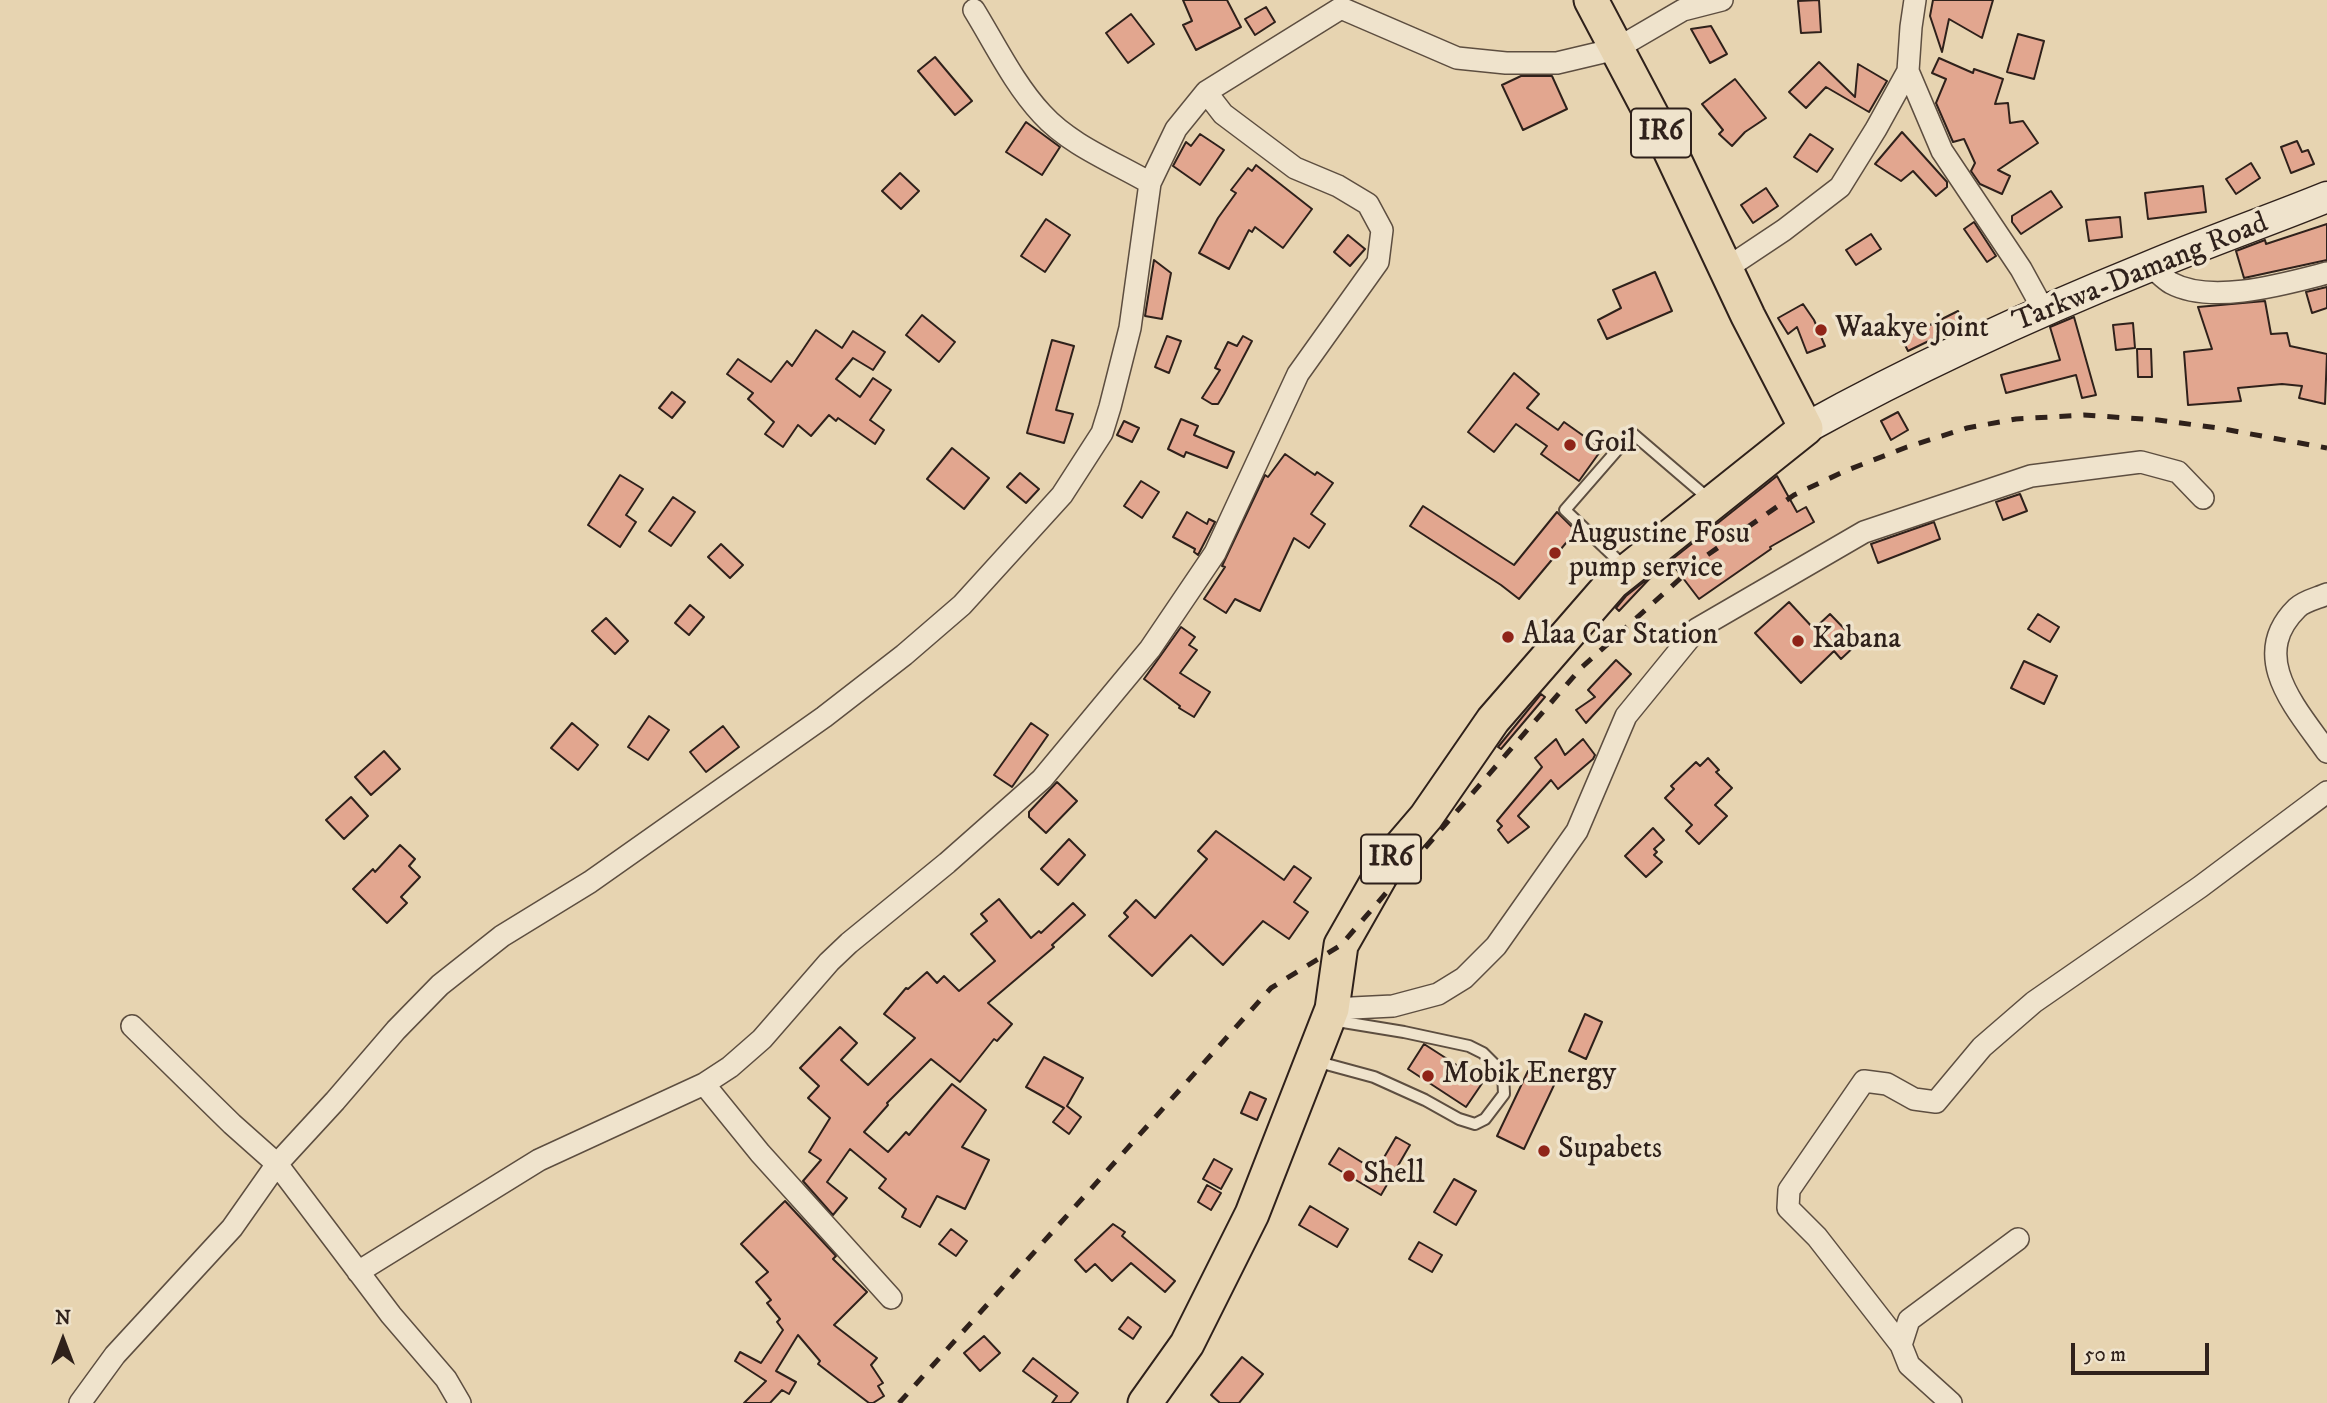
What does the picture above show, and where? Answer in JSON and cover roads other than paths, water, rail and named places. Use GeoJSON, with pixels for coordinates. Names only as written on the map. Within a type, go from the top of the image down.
{"type":"FeatureCollection","features":[{"type":"Feature","properties":{"kind":"main road","name":"IR6"},"geometry":{"type":"LineString","coordinates":[[1145,1403],[1186,1344],[1252,1214],[1330,1014],[1340,945],[1390,859],[1426,817],[1493,720],[1613,582],[1806,428],[1768,356],[1667,144],[1591,0]]}},
{"type":"Feature","properties":{"kind":"main road","name":"Tarkwa-Damang Road"},"geometry":{"type":"LineString","coordinates":[[1806,428],[1882,386],[2044,311],[2150,266],[2327,197]]}},
{"type":"Feature","properties":{"kind":"street"},"geometry":{"type":"LineString","coordinates":[[80,1403],[115,1355],[232,1228],[277,1164],[396,1030],[440,985],[502,936],[590,882],[824,717],[914,647],[962,605],[1062,495],[1102,433],[1110,407],[1130,328],[1150,183],[1175,129],[1206,92],[1342,4],[1457,58],[1506,63],[1557,63],[1616,49],[1680,5],[1722,0]]}},
{"type":"Feature","properties":{"kind":"street"},"geometry":{"type":"LineString","coordinates":[[1727,268],[1784,230],[1840,187],[1909,71],[1915,0]]}},
{"type":"Feature","properties":{"kind":"street"},"geometry":{"type":"LineString","coordinates":[[974,10],[1021,86],[1042,114],[1069,138],[1150,183]]}},
{"type":"Feature","properties":{"kind":"street"},"geometry":{"type":"LineString","coordinates":[[1909,71],[1942,151],[2021,269],[2044,311]]}},
{"type":"Feature","properties":{"kind":"street"},"geometry":{"type":"LineString","coordinates":[[358,1272],[539,1160],[704,1084],[730,1067],[762,1039],[849,943],[947,863],[1042,779],[1150,649],[1215,553],[1238,509],[1298,374],[1378,262],[1382,230],[1368,204],[1338,186],[1295,168],[1230,120],[1206,92]]}},
{"type":"Feature","properties":{"kind":"street"},"geometry":{"type":"LineString","coordinates":[[2150,266],[2170,282],[2188,289],[2221,292],[2275,286],[2327,273]]}},
{"type":"Feature","properties":{"kind":"street"},"geometry":{"type":"LineString","coordinates":[[1330,1014],[1393,1006],[1438,994],[1464,978],[1496,946],[1577,831],[1626,716],[1697,629],[1864,532],[2031,476],[2141,462],[2178,472],[2203,498]]}},
{"type":"Feature","properties":{"kind":"street"},"geometry":{"type":"LineString","coordinates":[[2327,594],[2298,607],[2278,635],[2274,660],[2287,695],[2327,752]]}},
{"type":"Feature","properties":{"kind":"street"},"geometry":{"type":"LineString","coordinates":[[1951,1403],[1909,1365],[1901,1345],[1817,1237],[1788,1208],[1789,1191],[1864,1081],[1887,1084],[1914,1099],[1936,1102],[1982,1047],[2034,1002],[2200,887],[2327,792]]}},
{"type":"Feature","properties":{"kind":"street"},"geometry":{"type":"LineString","coordinates":[[131,1026],[277,1164],[391,1315],[446,1379],[460,1403]]}},
{"type":"Feature","properties":{"kind":"street"},"geometry":{"type":"LineString","coordinates":[[704,1084],[760,1153],[891,1298]]}},
{"type":"Feature","properties":{"kind":"street"},"geometry":{"type":"LineString","coordinates":[[1901,1345],[1909,1320],[2018,1239]]}},
{"type":"Feature","properties":{"kind":"lane"},"geometry":{"type":"LineString","coordinates":[[1628,570],[1565,509],[1633,433],[1714,503]]}},
{"type":"Feature","properties":{"kind":"lane"},"geometry":{"type":"LineString","coordinates":[[1312,1060],[1374,1077],[1459,1119],[1475,1124],[1485,1119],[1504,1094],[1503,1073],[1483,1052],[1469,1046],[1330,1014]]}},
{"type":"Feature","properties":{"kind":"railway"},"geometry":{"type":"LineString","coordinates":[[899,1403],[1271,988],[1341,945],[1581,668],[1703,558],[1794,495],[1845,471],[1907,447],[1967,428],[2016,419],[2084,415],[2158,420],[2327,448]]}},
{"type":"Feature","properties":{"kind":"place","name":"Waakye joint"},"geometry":{"type":"Point","coordinates":[1821,330]}},
{"type":"Feature","properties":{"kind":"place","name":"Goil"},"geometry":{"type":"Point","coordinates":[1570,445]}},
{"type":"Feature","properties":{"kind":"place","name":"Augustine Fosu pump service"},"geometry":{"type":"Point","coordinates":[1555,553]}},
{"type":"Feature","properties":{"kind":"place","name":"Alaa Car Station"},"geometry":{"type":"Point","coordinates":[1508,637]}},
{"type":"Feature","properties":{"kind":"place","name":"Kabana"},"geometry":{"type":"Point","coordinates":[1798,641]}},
{"type":"Feature","properties":{"kind":"place","name":"Mobik Energy"},"geometry":{"type":"Point","coordinates":[1428,1076]}},
{"type":"Feature","properties":{"kind":"place","name":"Supabets"},"geometry":{"type":"Point","coordinates":[1544,1151]}},
{"type":"Feature","properties":{"kind":"place","name":"Shell"},"geometry":{"type":"Point","coordinates":[1349,1176]}}]}
